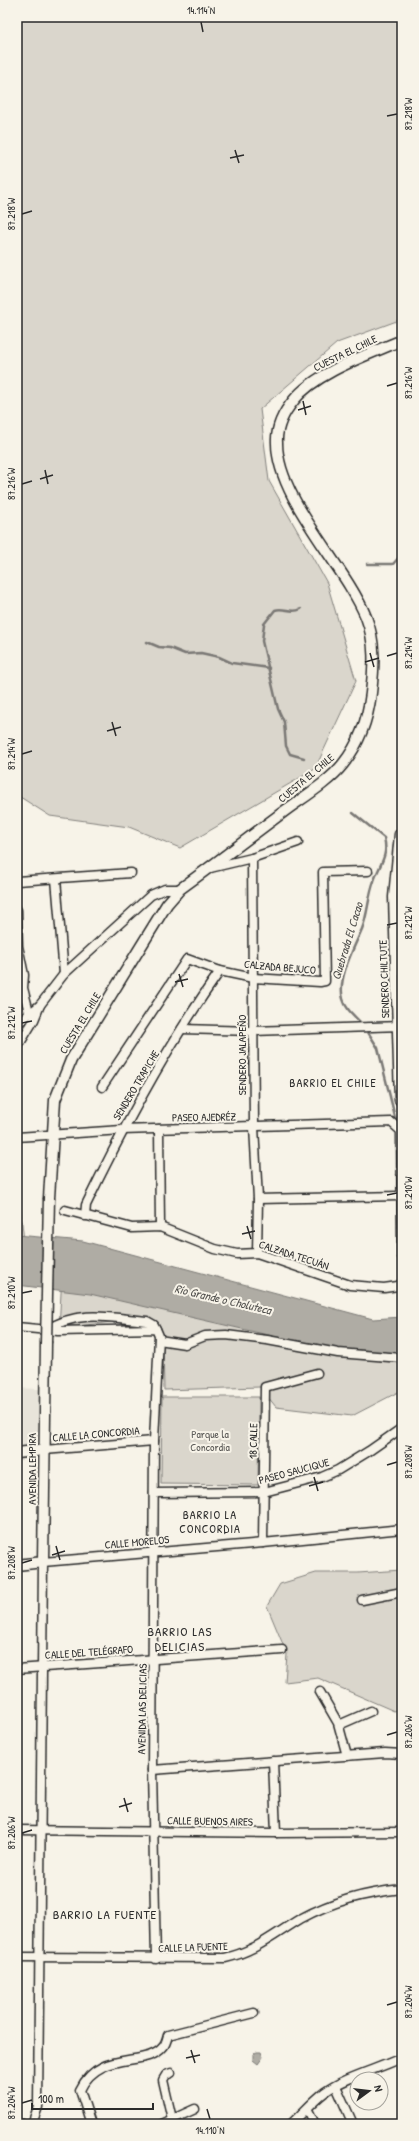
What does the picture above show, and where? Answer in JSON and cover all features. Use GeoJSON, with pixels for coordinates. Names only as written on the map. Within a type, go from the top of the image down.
{"type":"FeatureCollection","features":[{"type":"Feature","properties":{"kind":"main road","name":"CUESTA EL CHILE"},"geometry":{"type":"LineString","coordinates":[[49,1198],[55,1100],[71,1060],[167,904],[180,889],[343,765],[360,735],[369,705],[374,669],[374,647],[366,617],[290,491],[280,465],[277,442],[280,420],[295,398],[320,377],[402,340]]}},
{"type":"Feature","properties":{"kind":"main road","name":"AVENIDA LEMPIRA"},"geometry":{"type":"LineString","coordinates":[[43,1562],[49,1198]]}},
{"type":"Feature","properties":{"kind":"main road","name":"CALLE LA CONCORDIA"},"geometry":{"type":"LineString","coordinates":[[17,1453],[44,1450]]}},
{"type":"Feature","properties":{"kind":"main road","name":"CALLE MORELOS"},"geometry":{"type":"LineString","coordinates":[[17,1565],[43,1562]]}},
{"type":"Feature","properties":{"kind":"street","name":"SENDERO CHILTUTE"},"geometry":{"type":"LineString","coordinates":[[399,834],[393,897],[398,949],[399,1100]]}},
{"type":"Feature","properties":{"kind":"street"},"geometry":{"type":"LineString","coordinates":[[208,868],[252,858],[298,842]]}},
{"type":"Feature","properties":{"kind":"street","name":"SENDERO JALAPEÑO"},"geometry":{"type":"LineString","coordinates":[[252,858],[254,1127],[258,1199],[257,1253]]}},
{"type":"Feature","properties":{"kind":"street","name":"CALZADA BEJUCO"},"geometry":{"type":"LineString","coordinates":[[102,1087],[187,959],[220,971],[253,978],[320,982],[325,981],[323,872],[368,871]]}},
{"type":"Feature","properties":{"kind":"street"},"geometry":{"type":"LineString","coordinates":[[17,881],[131,873]]}},
{"type":"Feature","properties":{"kind":"street"},"geometry":{"type":"LineString","coordinates":[[56,879],[64,974]]}},
{"type":"Feature","properties":{"kind":"street"},"geometry":{"type":"LineString","coordinates":[[17,1048],[34,1020],[40,1005],[64,974],[151,895],[166,889],[180,889]]}},
{"type":"Feature","properties":{"kind":"street"},"geometry":{"type":"LineString","coordinates":[[17,910],[18,946],[24,975],[23,988],[29,1012]]}},
{"type":"Feature","properties":{"kind":"street","name":"SENDERO TRAPICHE"},"geometry":{"type":"LineString","coordinates":[[85,1216],[86,1205],[122,1130],[182,1029],[220,971]]}},
{"type":"Feature","properties":{"kind":"street"},"geometry":{"type":"LineString","coordinates":[[17,1024],[29,1012],[40,1005]]}},
{"type":"Feature","properties":{"kind":"street"},"geometry":{"type":"LineString","coordinates":[[182,1029],[253,1031],[399,1026]]}},
{"type":"Feature","properties":{"kind":"street","name":"PASEO AJEDRÉZ"},"geometry":{"type":"LineString","coordinates":[[17,1137],[53,1133],[122,1130],[391,1122],[401,1131],[400,1196]]}},
{"type":"Feature","properties":{"kind":"street"},"geometry":{"type":"LineString","coordinates":[[159,1129],[160,1227]]}},
{"type":"Feature","properties":{"kind":"street"},"geometry":{"type":"LineString","coordinates":[[258,1199],[400,1196],[402,1256]]}},
{"type":"Feature","properties":{"kind":"street","name":"CALZADA TECUÁN"},"geometry":{"type":"LineString","coordinates":[[65,1210],[132,1228],[160,1227],[215,1249],[237,1254],[257,1253],[350,1285],[384,1288],[398,1286],[402,1283]]}},
{"type":"Feature","properties":{"kind":"street"},"geometry":{"type":"LineString","coordinates":[[17,1327],[47,1330],[156,1330],[154,1325],[147,1321],[85,1316],[64,1321],[47,1330]]}},
{"type":"Feature","properties":{"kind":"street","name":"AVENIDA LAS DELICIAS"},"geometry":{"type":"LineString","coordinates":[[156,1330],[158,1340],[154,1440],[152,1770],[152,1832],[156,1959]]}},
{"type":"Feature","properties":{"kind":"street"},"geometry":{"type":"LineString","coordinates":[[158,1340],[185,1344],[205,1336],[226,1335],[267,1340],[338,1353],[402,1358]]}},
{"type":"Feature","properties":{"kind":"street","name":"18 CALLE"},"geometry":{"type":"LineString","coordinates":[[263,1544],[265,1387],[317,1373]]}},
{"type":"Feature","properties":{"kind":"street","name":"PASEO SAUCIQUE"},"geometry":{"type":"LineString","coordinates":[[154,1493],[264,1492],[322,1477],[338,1470],[402,1428]]}},
{"type":"Feature","properties":{"kind":"street","name":"CALLE LA CONCORDIA"},"geometry":{"type":"LineString","coordinates":[[44,1450],[154,1440]]}},
{"type":"Feature","properties":{"kind":"street","name":"CALLE MORELOS"},"geometry":{"type":"LineString","coordinates":[[43,1562],[263,1544],[402,1529]]}},
{"type":"Feature","properties":{"kind":"street","name":"AVENIDA LEMPIRA"},"geometry":{"type":"LineString","coordinates":[[32,2124],[38,2107],[40,1831],[44,1666],[43,1562]]}},
{"type":"Feature","properties":{"kind":"street"},"geometry":{"type":"LineString","coordinates":[[362,1600],[402,1592]]}},
{"type":"Feature","properties":{"kind":"street","name":"CALLE DEL TELÉGRAFO"},"geometry":{"type":"LineString","coordinates":[[17,1669],[282,1650]]}},
{"type":"Feature","properties":{"kind":"street"},"geometry":{"type":"LineString","coordinates":[[320,1692],[339,1724],[347,1756]]}},
{"type":"Feature","properties":{"kind":"street"},"geometry":{"type":"LineString","coordinates":[[339,1724],[371,1711]]}},
{"type":"Feature","properties":{"kind":"street"},"geometry":{"type":"LineString","coordinates":[[152,1770],[347,1756],[402,1754]]}},
{"type":"Feature","properties":{"kind":"street"},"geometry":{"type":"LineString","coordinates":[[273,1761],[276,1833]]}},
{"type":"Feature","properties":{"kind":"street","name":"CALLE BUENOS AIRES"},"geometry":{"type":"LineString","coordinates":[[17,1830],[276,1833],[402,1832]]}},
{"type":"Feature","properties":{"kind":"street","name":"CALLE LA FUENTE"},"geometry":{"type":"LineString","coordinates":[[17,1956],[156,1959],[225,1958],[239,1955],[254,1949],[301,1919],[335,1902],[368,1893],[402,1889]]}},
{"type":"Feature","properties":{"kind":"street"},"geometry":{"type":"LineString","coordinates":[[91,2124],[80,2090],[83,2083],[96,2071],[112,2063],[156,2053],[164,2046],[168,2035],[254,2013]]}},
{"type":"Feature","properties":{"kind":"street"},"geometry":{"type":"LineString","coordinates":[[291,2124],[308,2110],[318,2098],[336,2086],[402,2059]]}},
{"type":"Feature","properties":{"kind":"street"},"geometry":{"type":"LineString","coordinates":[[171,2073],[166,2075],[163,2080],[172,2119]]}},
{"type":"Feature","properties":{"kind":"street"},"geometry":{"type":"LineString","coordinates":[[336,2086],[353,2124]]}},
{"type":"Feature","properties":{"kind":"street"},"geometry":{"type":"LineString","coordinates":[[162,2124],[195,2109]]}},
{"type":"Feature","properties":{"kind":"street"},"geometry":{"type":"LineString","coordinates":[[308,2110],[315,2124]]}},
{"type":"Feature","properties":{"kind":"shaded area"},"geometry":{"type":"Polygon","coordinates":[[[17,1388],[39,1389],[39,1445],[17,1447],[17,1388]]]}},
{"type":"Feature","properties":{"kind":"green space"},"geometry":{"type":"Polygon","coordinates":[[[17,17],[402,17],[402,319],[337,343],[260,409],[269,481],[327,583],[356,681],[315,769],[180,848],[129,827],[50,816],[17,795],[17,17]]]}},
{"type":"Feature","properties":{"kind":"green space"},"geometry":{"type":"Polygon","coordinates":[[[17,1176],[25,1251],[17,1251],[17,1176]]]}},
{"type":"Feature","properties":{"kind":"green space"},"geometry":{"type":"Polygon","coordinates":[[[62,1276],[402,1353],[402,1390],[352,1416],[276,1407],[260,1387],[164,1390],[163,1341],[150,1332],[126,1331],[112,1322],[59,1328],[62,1276]]]}},
{"type":"Feature","properties":{"kind":"green space","name":"Parque la Concordia"},"geometry":{"type":"Polygon","coordinates":[[[162,1397],[259,1397],[258,1485],[161,1484],[162,1397]]]}},
{"type":"Feature","properties":{"kind":"green space"},"geometry":{"type":"Polygon","coordinates":[[[402,1570],[402,1709],[394,1711],[318,1678],[285,1682],[287,1654],[267,1606],[280,1584],[316,1573],[358,1573],[402,1570]]]}},
{"type":"Feature","properties":{"kind":"water","name":"Río Grande o Choluteca"},"geometry":{"type":"Polygon","coordinates":[[[17,1235],[83,1241],[373,1319],[402,1317],[402,1356],[342,1352],[90,1294],[17,1285],[17,1235]]]}},
{"type":"Feature","properties":{"kind":"water"},"geometry":{"type":"Polygon","coordinates":[[[261,2052],[263,2057],[258,2064],[253,2060],[253,2054],[261,2052]]]}},
{"type":"Feature","properties":{"kind":"waterway","name":"Quebrada El Cacao"},"geometry":{"type":"LineString","coordinates":[[367,564],[393,564],[402,554]]}},
{"type":"Feature","properties":{"kind":"waterway","name":"Quebrada El Cacao"},"geometry":{"type":"LineString","coordinates":[[301,609],[294,611],[282,609],[275,610],[264,624],[262,641],[278,709],[284,722],[286,746],[290,754],[304,758]]}},
{"type":"Feature","properties":{"kind":"waterway"},"geometry":{"type":"LineString","coordinates":[[147,642],[159,647],[170,648],[185,654],[201,653],[219,657],[232,663],[269,668]]}},
{"type":"Feature","properties":{"kind":"waterway","name":"Quebrada El Cacao"},"geometry":{"type":"LineString","coordinates":[[353,813],[384,838],[385,844],[383,860],[372,887],[364,923],[347,964],[342,982],[344,1003],[363,1025]]}},
{"type":"Feature","properties":{"kind":"waterway","name":"Quebrada El Cacao"},"geometry":{"type":"LineString","coordinates":[[366,1029],[378,1048],[395,1117],[402,1123]]}},
{"type":"Feature","properties":{"kind":"district","name":"BARRIO EL CHILE"},"geometry":{"type":"Point","coordinates":[333,1082]}},
{"type":"Feature","properties":{"kind":"district","name":"BARRIO LA CONCORDIA"},"geometry":{"type":"Point","coordinates":[210,1521]}},
{"type":"Feature","properties":{"kind":"district","name":"BARRIO LAS DELICIAS"},"geometry":{"type":"Point","coordinates":[180,1638]}},
{"type":"Feature","properties":{"kind":"district","name":"BARRIO LA FUENTE"},"geometry":{"type":"Point","coordinates":[105,1914]}}]}
